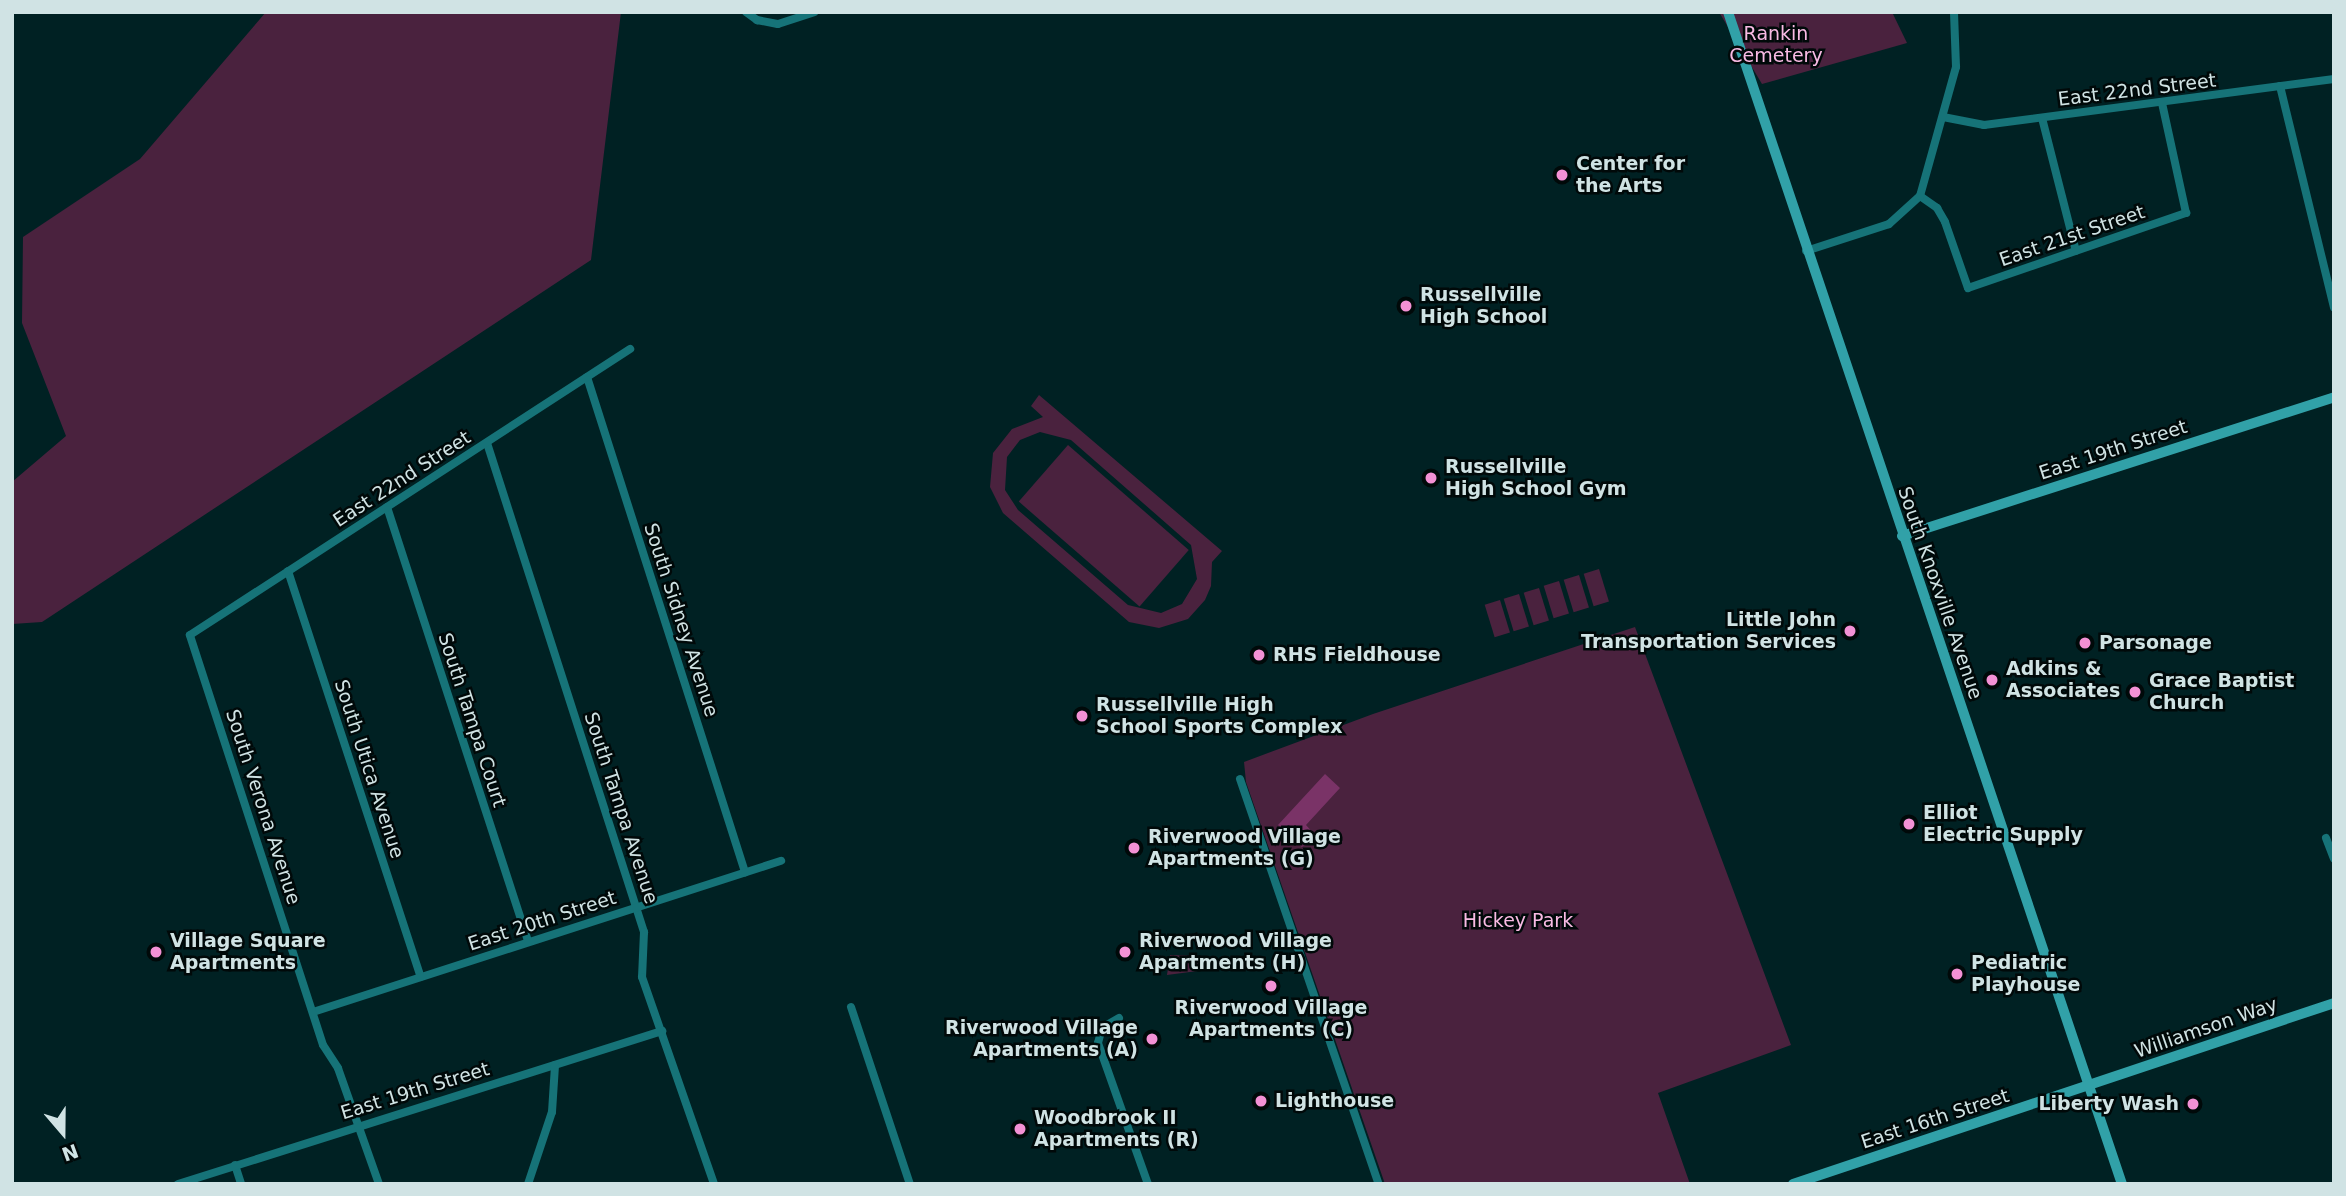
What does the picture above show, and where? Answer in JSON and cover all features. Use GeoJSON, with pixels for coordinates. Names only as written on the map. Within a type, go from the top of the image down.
{"type":"FeatureCollection","features":[{"type":"Feature","properties":{"kind":"main road","name":"South Knoxville Avenue"},"geometry":{"type":"LineString","coordinates":[[1728,12],[1805,251],[2122,1184]]}},
{"type":"Feature","properties":{"kind":"main road","name":"East 19th Street"},"geometry":{"type":"LineString","coordinates":[[1902,537],[2334,397]]}},
{"type":"Feature","properties":{"kind":"main road","name":"Williamson Way"},"geometry":{"type":"LineString","coordinates":[[2089,1087],[2334,1003]]}},
{"type":"Feature","properties":{"kind":"main road","name":"East 16th Street"},"geometry":{"type":"LineString","coordinates":[[1793,1184],[2089,1087]]}},
{"type":"Feature","properties":{"kind":"street"},"geometry":{"type":"LineString","coordinates":[[746,12],[757,20],[778,24],[814,12]]}},
{"type":"Feature","properties":{"kind":"street"},"geometry":{"type":"LineString","coordinates":[[1805,251],[1889,224],[1920,196],[1943,117],[1958,50],[1954,12]]}},
{"type":"Feature","properties":{"kind":"street","name":"East 22nd Street"},"geometry":{"type":"LineString","coordinates":[[1943,117],[1984,125],[2334,79]]}},
{"type":"Feature","properties":{"kind":"street"},"geometry":{"type":"LineString","coordinates":[[2280,86],[2334,308]]}},
{"type":"Feature","properties":{"kind":"street","name":"East 21st Street"},"geometry":{"type":"LineString","coordinates":[[1920,196],[1937,208],[1945,222],[1968,288],[2186,214],[2162,103]]}},
{"type":"Feature","properties":{"kind":"street"},"geometry":{"type":"LineString","coordinates":[[2042,118],[2076,251]]}},
{"type":"Feature","properties":{"kind":"street","name":"East 22nd Street"},"geometry":{"type":"LineString","coordinates":[[190,635],[630,349]]}},
{"type":"Feature","properties":{"kind":"street","name":"South Sidney Avenue"},"geometry":{"type":"LineString","coordinates":[[587,377],[745,872]]}},
{"type":"Feature","properties":{"kind":"street","name":"South Tampa Avenue"},"geometry":{"type":"LineString","coordinates":[[487,443],[637,907],[644,932],[642,977],[710,1182]]}},
{"type":"Feature","properties":{"kind":"street","name":"South Tampa Court"},"geometry":{"type":"LineString","coordinates":[[387,508],[528,942]]}},
{"type":"Feature","properties":{"kind":"street","name":"South Utica Avenue"},"geometry":{"type":"LineString","coordinates":[[288,571],[421,977]]}},
{"type":"Feature","properties":{"kind":"street","name":"South Verona Avenue"},"geometry":{"type":"LineString","coordinates":[[190,635],[313,1012],[379,1184]]}},
{"type":"Feature","properties":{"kind":"street"},"geometry":{"type":"LineString","coordinates":[[1240,779],[1379,1184]]}},
{"type":"Feature","properties":{"kind":"street"},"geometry":{"type":"LineString","coordinates":[[2326,838],[2334,859]]}},
{"type":"Feature","properties":{"kind":"street","name":"East 20th Street"},"geometry":{"type":"LineString","coordinates":[[313,1012],[781,861]]}},
{"type":"Feature","properties":{"kind":"street"},"geometry":{"type":"LineString","coordinates":[[851,1007],[910,1184]]}},
{"type":"Feature","properties":{"kind":"street"},"geometry":{"type":"LineString","coordinates":[[1119,1018],[1102,1028],[1098,1043],[1148,1184]]}},
{"type":"Feature","properties":{"kind":"street","name":"East 19th Street"},"geometry":{"type":"LineString","coordinates":[[178,1184],[662,1031]]}},
{"type":"Feature","properties":{"kind":"street"},"geometry":{"type":"LineString","coordinates":[[528,1184],[552,1112],[555,1065]]}},
{"type":"Feature","properties":{"kind":"street"},"geometry":{"type":"LineString","coordinates":[[235,1165],[241,1184]]}},
{"type":"Feature","properties":{"kind":"green space"},"geometry":{"type":"Polygon","coordinates":[[[266,12],[621,12],[591,260],[42,622],[12,624],[12,482],[66,436],[22,323],[23,237],[140,159],[266,12]]]}},
{"type":"Feature","properties":{"kind":"green space","name":"Rankin Cemetery"},"geometry":{"type":"Polygon","coordinates":[[[1719,12],[1892,12],[1907,43],[1762,84],[1719,12]]]}},
{"type":"Feature","properties":{"kind":"green space"},"geometry":{"type":"Polygon","coordinates":[[[1039,395],[1222,551],[1212,562],[1211,586],[1205,600],[1188,619],[1159,628],[1129,622],[1003,513],[990,487],[993,453],[1012,429],[1043,417],[1031,406],[1039,395]],[[1040,432],[1020,440],[1007,457],[1005,490],[1018,510],[1128,605],[1161,613],[1182,604],[1197,579],[1191,545],[1071,440],[1040,432]]]}},
{"type":"Feature","properties":{"kind":"green space"},"geometry":{"type":"Polygon","coordinates":[[[1068,445],[1189,550],[1140,607],[1019,502],[1068,445]]]}},
{"type":"Feature","properties":{"kind":"green space"},"geometry":{"type":"Polygon","coordinates":[[[1599,569],[1609,602],[1594,606],[1584,574],[1599,569]]]}},
{"type":"Feature","properties":{"kind":"green space"},"geometry":{"type":"Polygon","coordinates":[[[1579,575],[1589,608],[1574,612],[1564,580],[1579,575]]]}},
{"type":"Feature","properties":{"kind":"green space"},"geometry":{"type":"Polygon","coordinates":[[[1559,581],[1569,614],[1554,618],[1544,586],[1559,581]]]}},
{"type":"Feature","properties":{"kind":"green space"},"geometry":{"type":"Polygon","coordinates":[[[1539,588],[1549,621],[1534,625],[1524,593],[1539,588]]]}},
{"type":"Feature","properties":{"kind":"green space"},"geometry":{"type":"Polygon","coordinates":[[[1519,594],[1529,627],[1514,631],[1504,599],[1519,594]]]}},
{"type":"Feature","properties":{"kind":"green space"},"geometry":{"type":"Polygon","coordinates":[[[1500,600],[1510,633],[1495,637],[1485,605],[1500,600]]]}},
{"type":"Feature","properties":{"kind":"green space","name":"Hickey Park"},"geometry":{"type":"Polygon","coordinates":[[[1635,627],[1791,1045],[1658,1093],[1690,1184],[1385,1184],[1246,782],[1244,762],[1373,714],[1635,627]]]}},
{"type":"Feature","properties":{"kind":"green space"},"geometry":{"type":"Polygon","coordinates":[[[1170,955],[1201,956],[1205,970],[1167,975],[1170,955]]]}},
{"type":"Feature","properties":{"kind":"shaded area"},"geometry":{"type":"Polygon","coordinates":[[[1325,774],[1340,788],[1306,825],[1314,834],[1302,847],[1278,825],[1325,774]]]}},
{"type":"Feature","properties":{"kind":"place","name":"Center for the Arts"},"geometry":{"type":"Point","coordinates":[1562,175]}},
{"type":"Feature","properties":{"kind":"place","name":"Russellville High School"},"geometry":{"type":"Point","coordinates":[1406,306]}},
{"type":"Feature","properties":{"kind":"place","name":"Russellville High School Gym"},"geometry":{"type":"Point","coordinates":[1431,478]}},
{"type":"Feature","properties":{"kind":"place","name":"Little John Transportation Services"},"geometry":{"type":"Point","coordinates":[1850,631]}},
{"type":"Feature","properties":{"kind":"place","name":"Parsonage"},"geometry":{"type":"Point","coordinates":[2085,643]}},
{"type":"Feature","properties":{"kind":"place","name":"RHS Fieldhouse"},"geometry":{"type":"Point","coordinates":[1259,655]}},
{"type":"Feature","properties":{"kind":"place","name":"Adkins & Associates"},"geometry":{"type":"Point","coordinates":[1992,680]}},
{"type":"Feature","properties":{"kind":"place","name":"Grace Baptist Church"},"geometry":{"type":"Point","coordinates":[2135,692]}},
{"type":"Feature","properties":{"kind":"place","name":"Russellville High School Sports Complex"},"geometry":{"type":"Point","coordinates":[1082,716]}},
{"type":"Feature","properties":{"kind":"place","name":"Elliot Electric Supply"},"geometry":{"type":"Point","coordinates":[1909,824]}},
{"type":"Feature","properties":{"kind":"place","name":"Riverwood Village Apartments (G)"},"geometry":{"type":"Point","coordinates":[1134,848]}},
{"type":"Feature","properties":{"kind":"place","name":"Village Square Apartments"},"geometry":{"type":"Point","coordinates":[156,952]}},
{"type":"Feature","properties":{"kind":"place","name":"Riverwood Village Apartments (H)"},"geometry":{"type":"Point","coordinates":[1125,952]}},
{"type":"Feature","properties":{"kind":"place","name":"Pediatric Playhouse"},"geometry":{"type":"Point","coordinates":[1957,974]}},
{"type":"Feature","properties":{"kind":"place","name":"Riverwood Village Apartments (C)"},"geometry":{"type":"Point","coordinates":[1271,986]}},
{"type":"Feature","properties":{"kind":"place","name":"Riverwood Village Apartments (A)"},"geometry":{"type":"Point","coordinates":[1152,1039]}},
{"type":"Feature","properties":{"kind":"place","name":"Lighthouse"},"geometry":{"type":"Point","coordinates":[1261,1101]}},
{"type":"Feature","properties":{"kind":"place","name":"Liberty Wash"},"geometry":{"type":"Point","coordinates":[2193,1104]}},
{"type":"Feature","properties":{"kind":"place","name":"Woodbrook II Apartments (R)"},"geometry":{"type":"Point","coordinates":[1020,1129]}}]}
